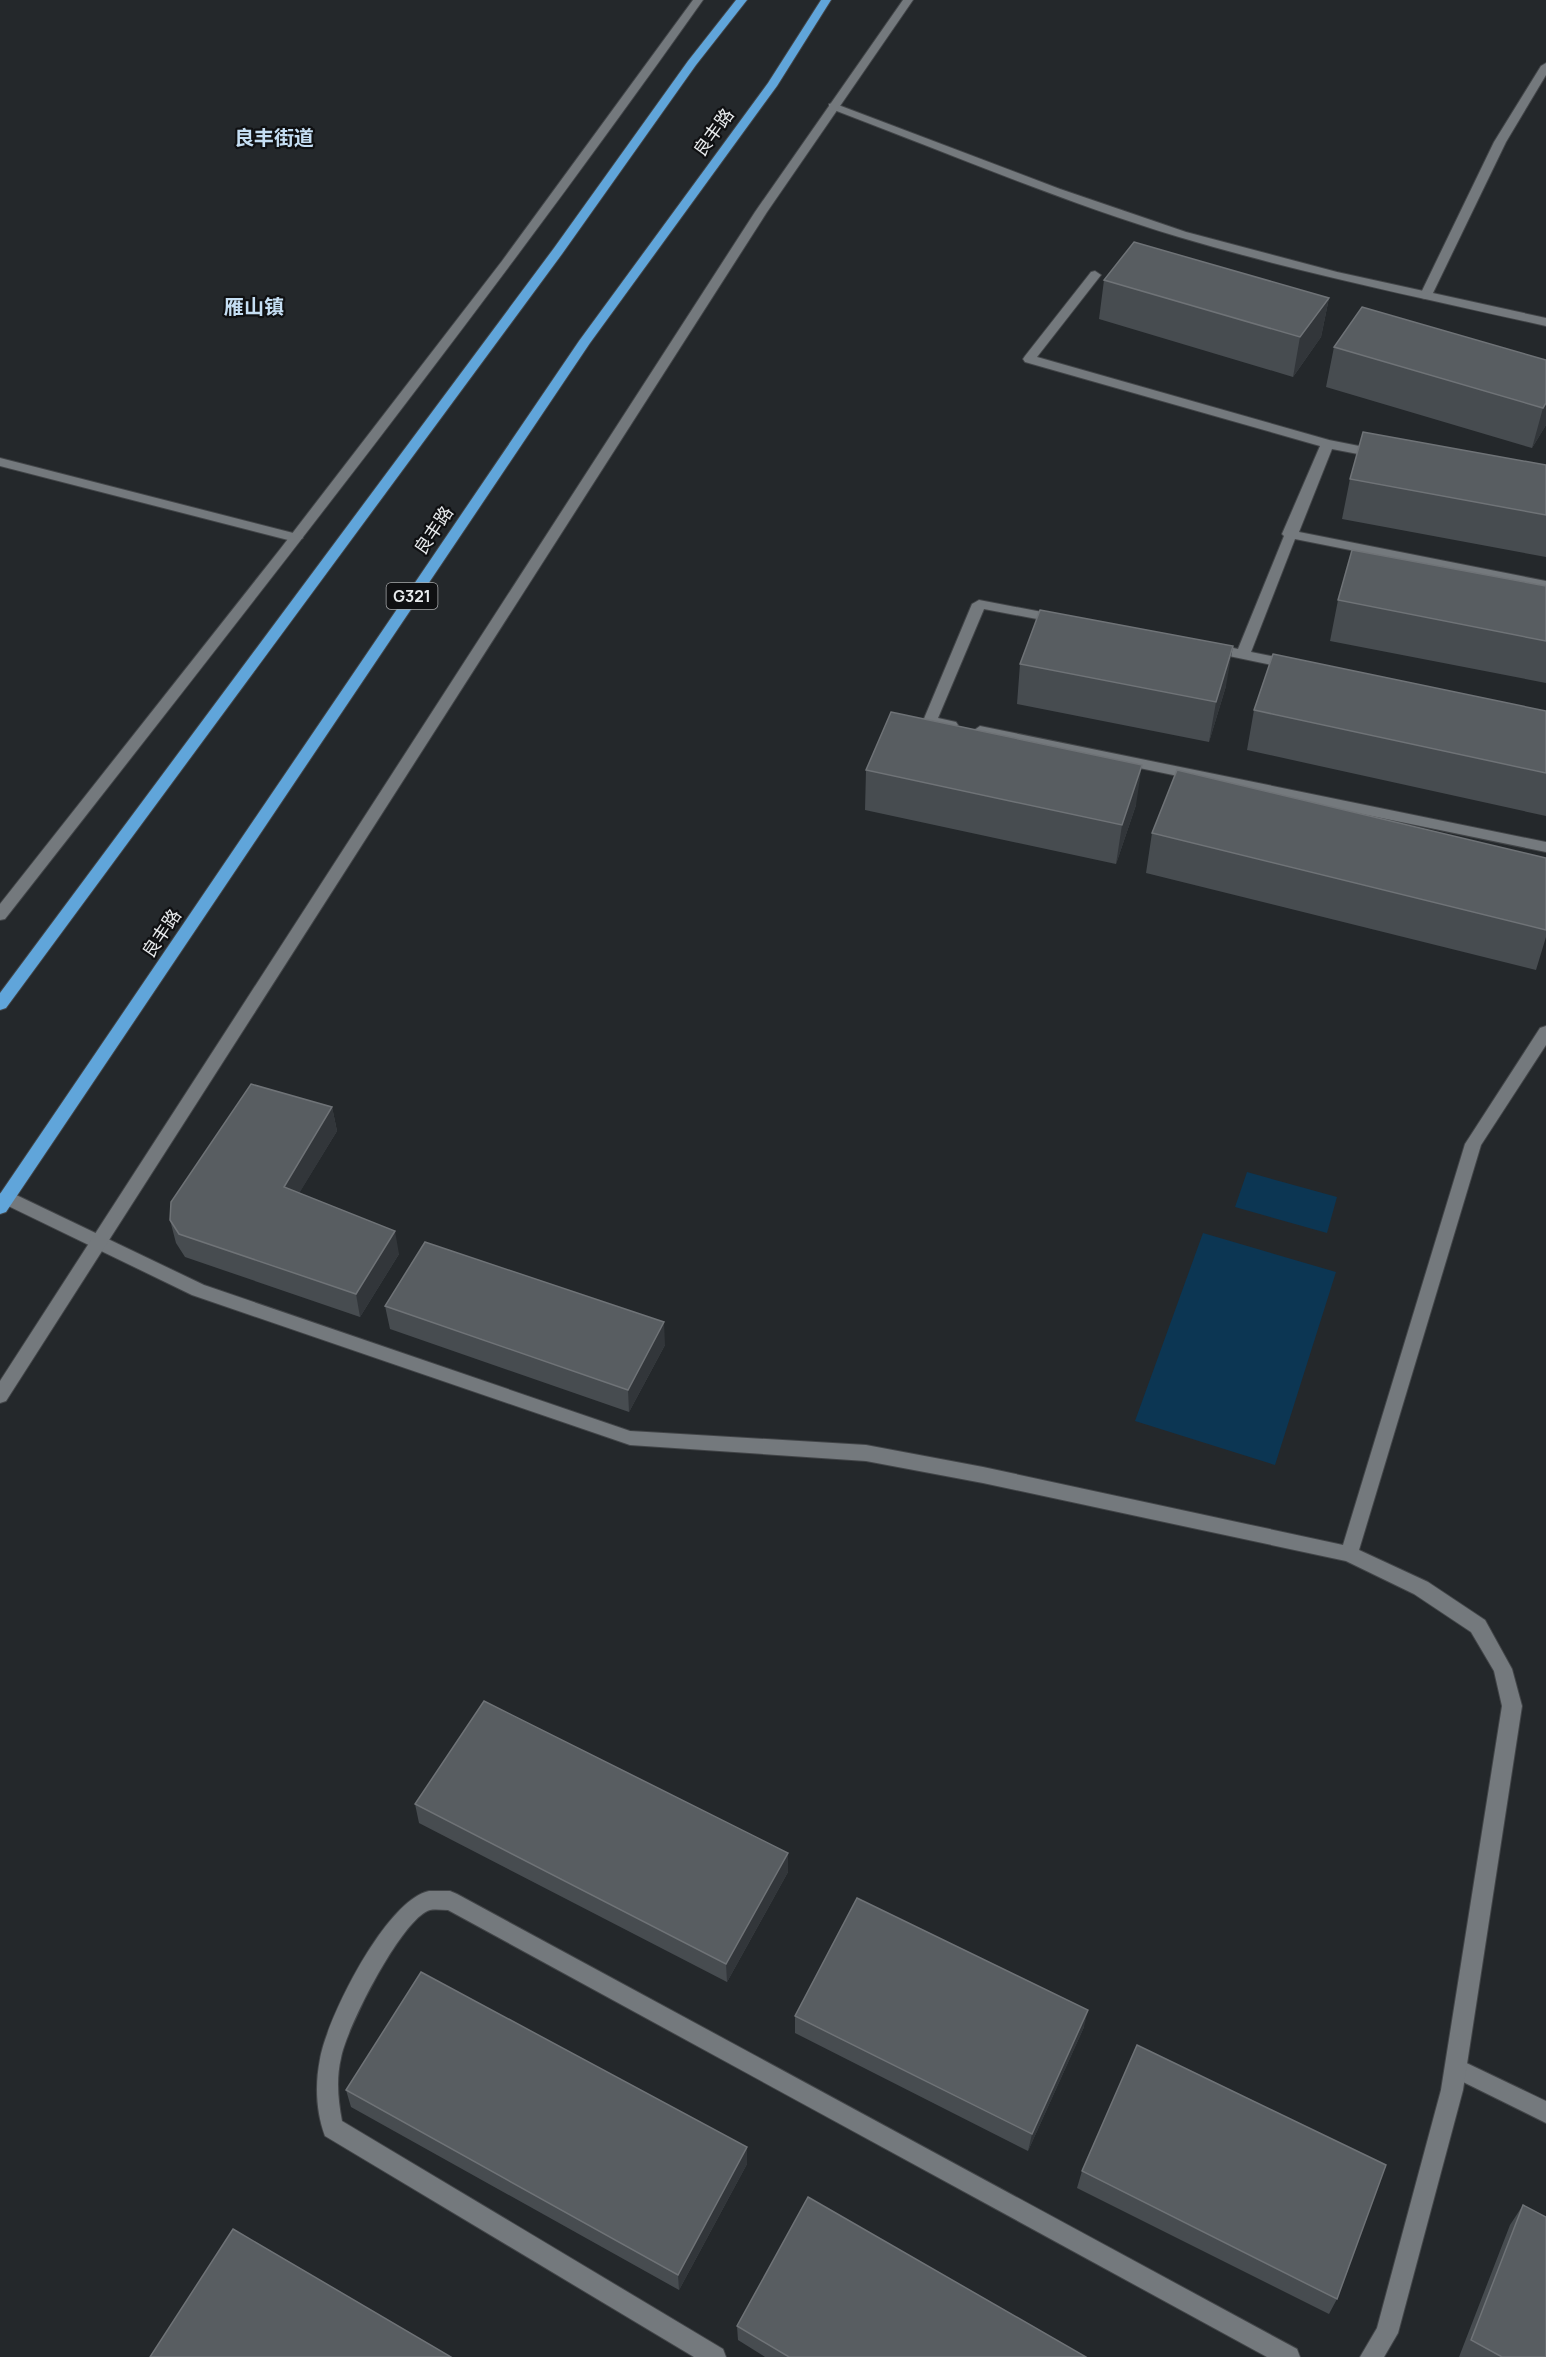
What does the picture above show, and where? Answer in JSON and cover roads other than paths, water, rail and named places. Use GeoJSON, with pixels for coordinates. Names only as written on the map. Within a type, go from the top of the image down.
{"type":"FeatureCollection","features":[{"type":"Feature","properties":{"kind":"highway"},"geometry":{"type":"LineString","coordinates":[[0,1004],[558,251],[692,63],[742,0]]}},
{"type":"Feature","properties":{"kind":"highway","name":"良丰路"},"geometry":{"type":"LineString","coordinates":[[3,1203],[585,341],[773,84],[826,0]]}},
{"type":"Feature","properties":{"kind":"street"},"geometry":{"type":"LineString","coordinates":[[0,915],[296,538],[506,264],[698,0]]}},
{"type":"Feature","properties":{"kind":"street"},"geometry":{"type":"LineString","coordinates":[[0,1396],[761,212],[908,0]]}},
{"type":"Feature","properties":{"kind":"street"},"geometry":{"type":"LineString","coordinates":[[1425,295],[1500,142],[1546,66]]}},
{"type":"Feature","properties":{"kind":"street"},"geometry":{"type":"LineString","coordinates":[[834,106],[1030,184],[1231,249],[1334,275],[1546,322]]}},
{"type":"Feature","properties":{"kind":"street"},"geometry":{"type":"LineString","coordinates":[[1095,275],[1029,358],[1326,444],[1396,458]]}},
{"type":"Feature","properties":{"kind":"street"},"geometry":{"type":"LineString","coordinates":[[1243,654],[1326,444]]}},
{"type":"Feature","properties":{"kind":"street"},"geometry":{"type":"LineString","coordinates":[[0,462],[296,538]]}},
{"type":"Feature","properties":{"kind":"street"},"geometry":{"type":"LineString","coordinates":[[1289,534],[1546,585]]}},
{"type":"Feature","properties":{"kind":"street"},"geometry":{"type":"LineString","coordinates":[[1071,622],[979,604],[930,721],[1546,847]]}},
{"type":"Feature","properties":{"kind":"street"},"geometry":{"type":"LineString","coordinates":[[1197,646],[1301,665]]}},
{"type":"Feature","properties":{"kind":"street"},"geometry":{"type":"LineString","coordinates":[[1350,1554],[1473,1144],[1546,1032]]}},
{"type":"Feature","properties":{"kind":"street"},"geometry":{"type":"LineString","coordinates":[[3,1203],[98,1242],[198,1290],[630,1438],[866,1453],[983,1475],[1350,1554],[1421,1588],[1479,1626],[1503,1669],[1512,1706],[1456,2068],[1387,2334],[1371,2357]]}},
{"type":"Feature","properties":{"kind":"street"},"geometry":{"type":"LineString","coordinates":[[715,2357],[333,2127],[327,2101],[327,2079],[333,2045],[351,2004],[393,1932],[413,1909],[425,1901],[450,1901],[1289,2357]]}},
{"type":"Feature","properties":{"kind":"street"},"geometry":{"type":"LineString","coordinates":[[1456,2068],[1546,2112]]}},
{"type":"Feature","properties":{"kind":"district","name":"良丰街道"},"geometry":{"type":"Point","coordinates":[274,137]}},
{"type":"Feature","properties":{"kind":"district","name":"雁山镇"},"geometry":{"type":"Point","coordinates":[254,306]}}]}
